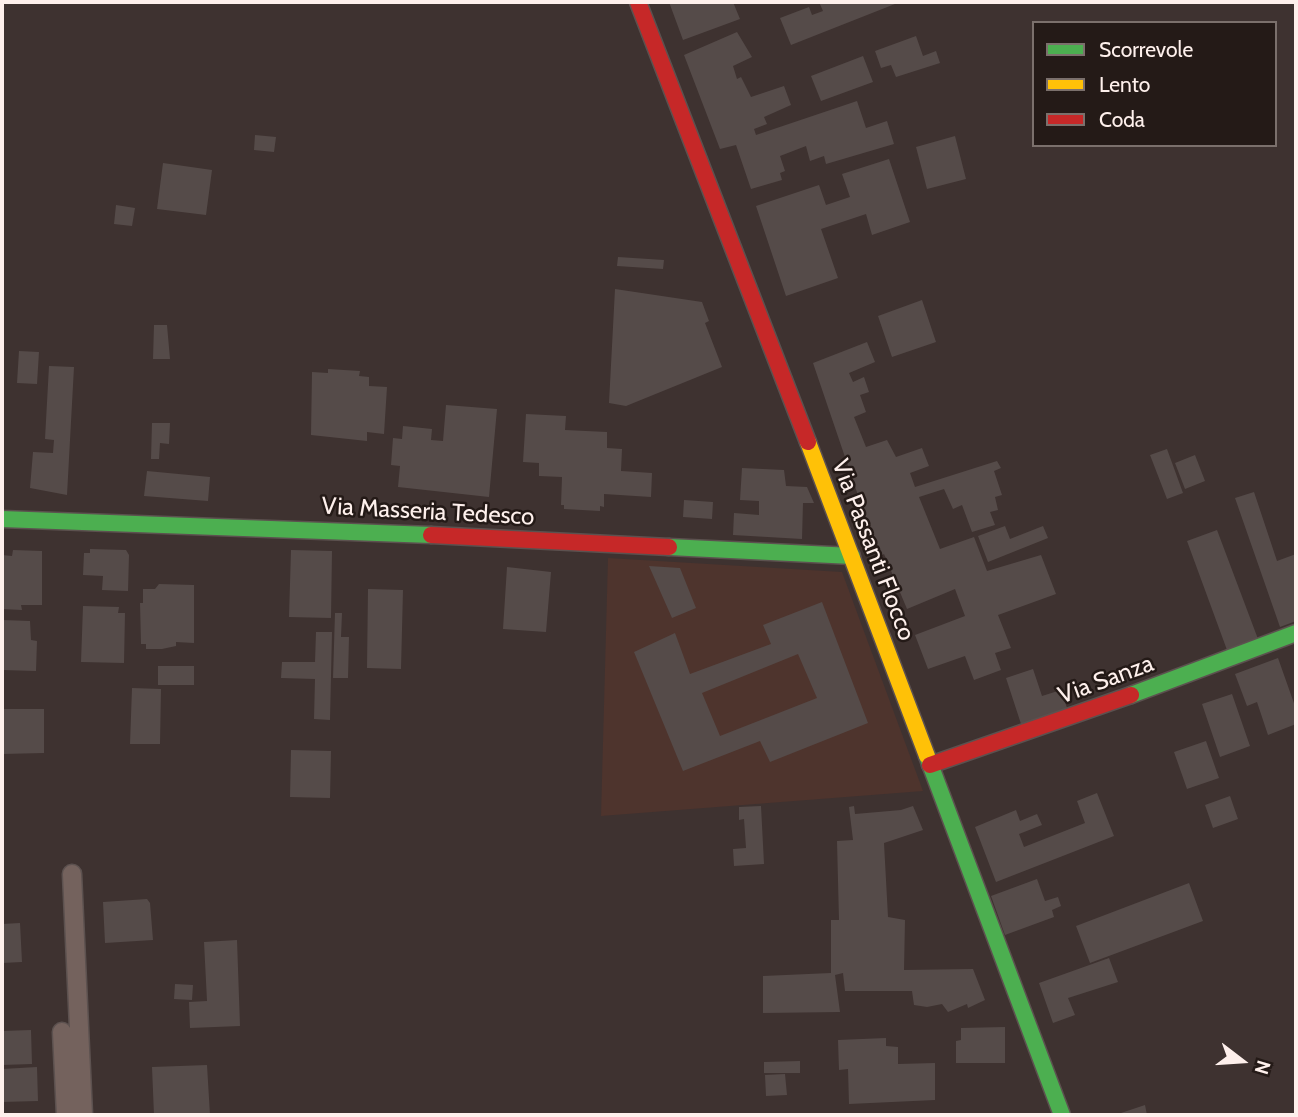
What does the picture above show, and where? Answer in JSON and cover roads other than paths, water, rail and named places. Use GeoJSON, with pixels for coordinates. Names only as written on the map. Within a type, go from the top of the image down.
{"type":"FeatureCollection","features":[{"type":"Feature","properties":{"kind":"street","name":"Via Passanti Flocco"},"geometry":{"type":"LineString","coordinates":[[638,2],[852,556],[1062,1115]]}},
{"type":"Feature","properties":{"kind":"street","name":"Via Masseria Tedesco"},"geometry":{"type":"LineString","coordinates":[[2,519],[278,528],[852,556]]}},
{"type":"Feature","properties":{"kind":"street","name":"Via Sanza"},"geometry":{"type":"LineString","coordinates":[[930,765],[1105,705],[1296,633]]}},
{"type":"Feature","properties":{"kind":"street"},"geometry":{"type":"LineString","coordinates":[[72,874],[83,1115]]}},
{"type":"Feature","properties":{"kind":"street"},"geometry":{"type":"LineString","coordinates":[[62,1032],[66,1115]]}}]}
